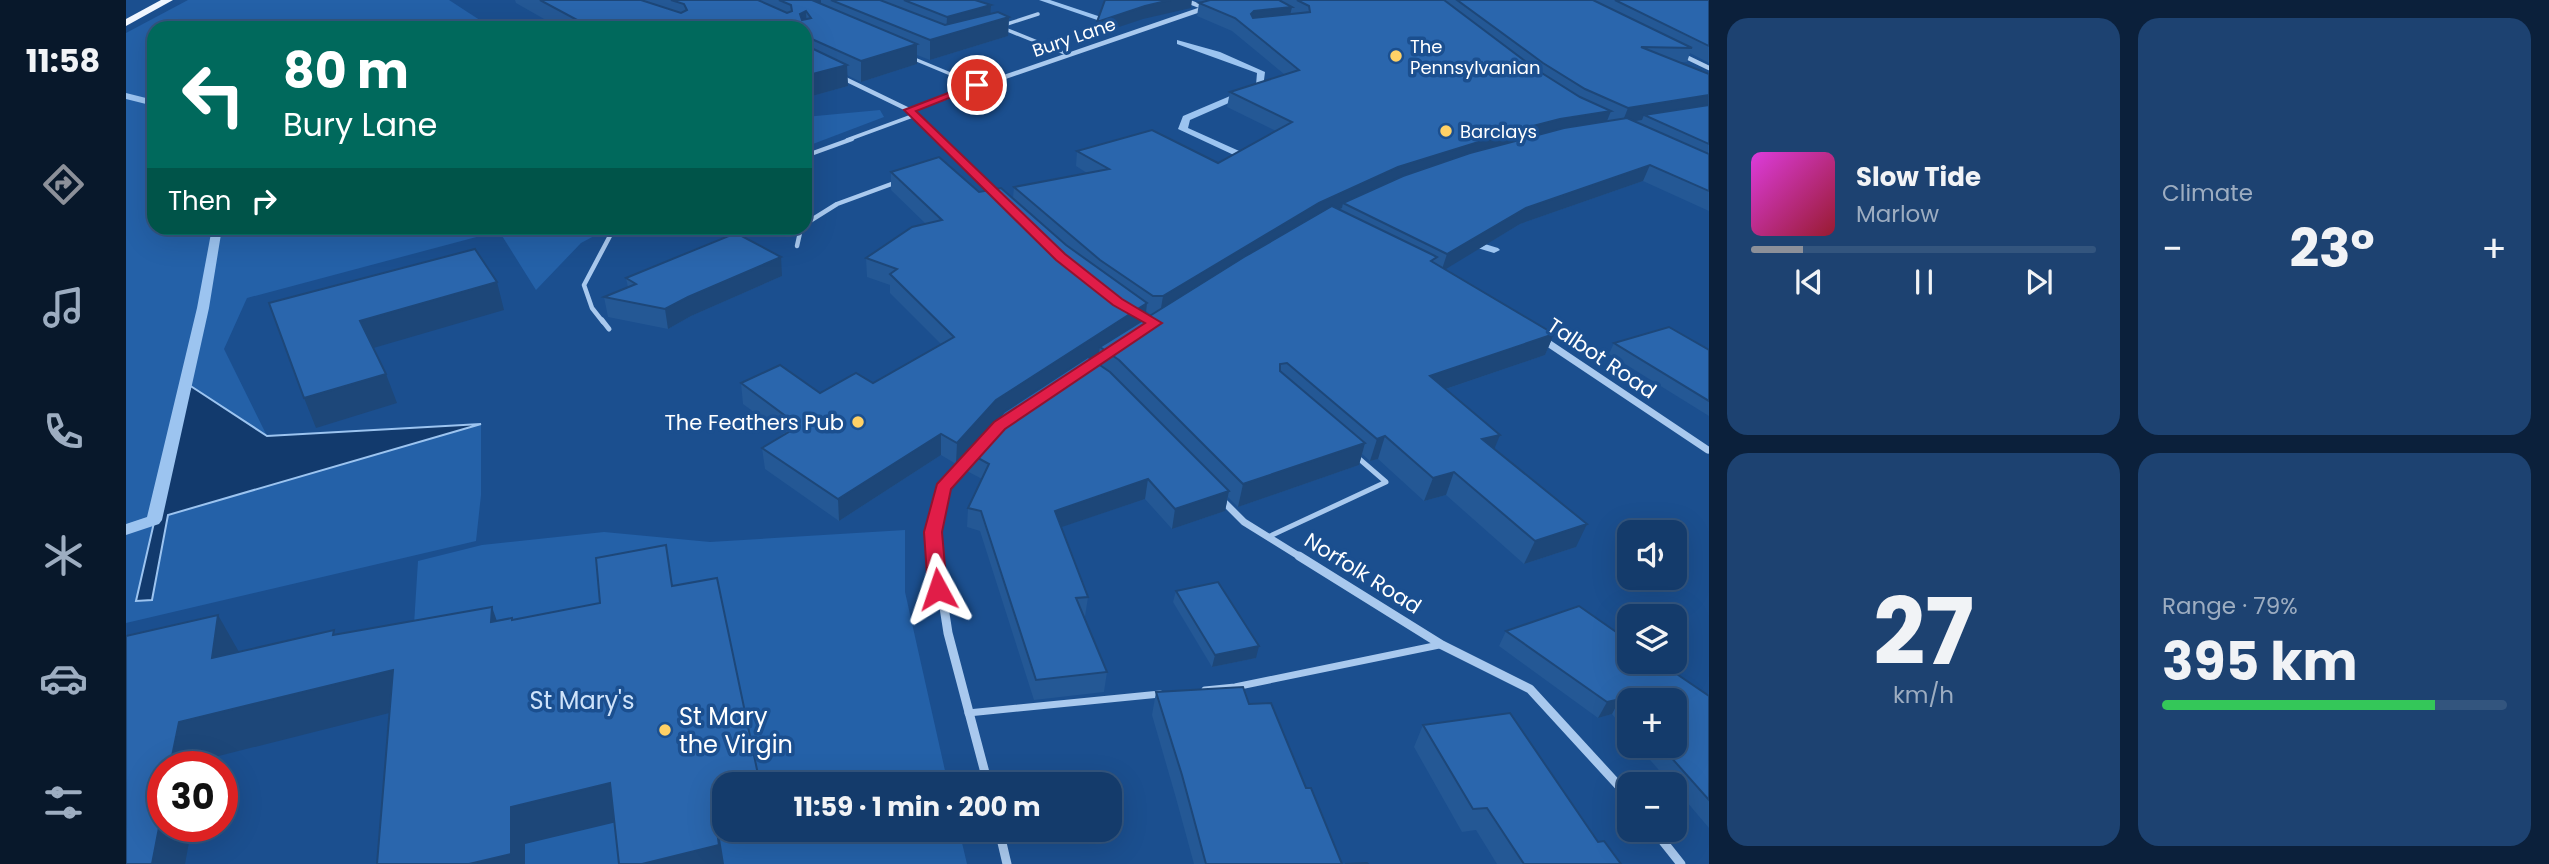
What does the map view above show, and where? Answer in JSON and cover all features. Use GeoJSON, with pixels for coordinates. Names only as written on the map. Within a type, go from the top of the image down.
{"type":"FeatureCollection","features":[{"type":"Feature","properties":{"kind":"main road"},"geometry":{"type":"LineString","coordinates":[[126,23],[168,0]]}},
{"type":"Feature","properties":{"kind":"street"},"geometry":{"type":"LineString","coordinates":[[1184,0],[1205,8]]}},
{"type":"Feature","properties":{"kind":"street","name":"Bury Lane"},"geometry":{"type":"LineString","coordinates":[[909,110],[1067,54],[1216,6]]}},
{"type":"Feature","properties":{"kind":"street"},"geometry":{"type":"LineString","coordinates":[[1672,50],[1709,68]]}},
{"type":"Feature","properties":{"kind":"street"},"geometry":{"type":"LineString","coordinates":[[836,75],[909,110],[1002,201]]}},
{"type":"Feature","properties":{"kind":"street","name":"Talbot Road"},"geometry":{"type":"LineString","coordinates":[[1530,331],[1708,450]]}},
{"type":"Feature","properties":{"kind":"street"},"geometry":{"type":"LineString","coordinates":[[981,446],[943,488],[933,532],[938,589],[985,772]]}},
{"type":"Feature","properties":{"kind":"street","name":"Norfolk Road"},"geometry":{"type":"LineString","coordinates":[[1216,493],[1244,522],[1268,537],[1443,645],[1530,689],[1617,784]]}},
{"type":"Feature","properties":{"kind":"street"},"geometry":{"type":"LineString","coordinates":[[1002,842],[1007,864]]}},
{"type":"Feature","properties":{"kind":"street"},"geometry":{"type":"LineString","coordinates":[[1664,842],[1681,864]]}},
{"type":"Feature","properties":{"kind":"lane"},"geometry":{"type":"LineString","coordinates":[[1038,14],[997,27],[1067,54]]}},
{"type":"Feature","properties":{"kind":"lane"},"geometry":{"type":"LineString","coordinates":[[910,57],[977,85]]}},
{"type":"Feature","properties":{"kind":"lane"},"geometry":{"type":"LineString","coordinates":[[812,153],[915,115]]}},
{"type":"Feature","properties":{"kind":"lane"},"geometry":{"type":"LineString","coordinates":[[946,163],[959,158]]}},
{"type":"Feature","properties":{"kind":"lane"},"geometry":{"type":"LineString","coordinates":[[812,220],[837,204],[898,181]]}},
{"type":"Feature","properties":{"kind":"lane"},"geometry":{"type":"LineString","coordinates":[[609,328],[592,308],[584,285],[610,235]]}},
{"type":"Feature","properties":{"kind":"lane"},"geometry":{"type":"LineString","coordinates":[[797,246],[800,235]]}},
{"type":"Feature","properties":{"kind":"lane"},"geometry":{"type":"LineString","coordinates":[[1268,537],[1385,482],[1346,448]]}},
{"type":"Feature","properties":{"kind":"lane"},"geometry":{"type":"LineString","coordinates":[[1195,691],[1234,687],[1443,645]]}},
{"type":"Feature","properties":{"kind":"lane"},"geometry":{"type":"LineString","coordinates":[[968,713],[1168,693]]}},
{"type":"Feature","properties":{"kind":"green space"},"geometry":{"type":"Polygon","coordinates":[[[188,0],[449,0],[481,21],[149,21],[188,0]]]}},
{"type":"Feature","properties":{"kind":"green space"},"geometry":{"type":"Polygon","coordinates":[[[147,22],[147,235],[484,235],[247,298],[224,349],[267,436],[481,424],[481,495],[476,541],[126,623],[126,33],[147,22]]]}},
{"type":"Feature","properties":{"kind":"green space"},"geometry":{"type":"Polygon","coordinates":[[[880,110],[884,117],[812,144],[812,116],[880,110]]]}},
{"type":"Feature","properties":{"kind":"green space"},"geometry":{"type":"Polygon","coordinates":[[[502,235],[596,235],[581,243],[536,290],[502,235]]]}},
{"type":"Feature","properties":{"kind":"green space","name":"St Mary's"},"geometry":{"type":"Polygon","coordinates":[[[905,530],[905,592],[945,772],[712,772],[712,842],[962,842],[967,864],[399,864],[418,561],[482,545],[604,532],[710,542],[905,530]]]}},
{"type":"Feature","properties":{"kind":"shaded area"},"geometry":{"type":"Polygon","coordinates":[[[186,383],[267,436],[481,424],[168,515],[152,600],[136,601],[186,383]]]}},
{"type":"Feature","properties":{"kind":"building"},"geometry":{"type":"Polygon","coordinates":[[[540,0],[641,0],[681,13],[687,10],[684,4],[671,0],[758,0],[787,13],[792,11],[791,5],[779,0],[812,0],[917,44],[861,61],[812,39],[812,21],[579,21],[540,0]],[[806,11],[800,14],[802,20],[811,18],[806,11]]]}},
{"type":"Feature","properties":{"kind":"building"},"geometry":{"type":"Polygon","coordinates":[[[831,0],[880,0],[945,25],[998,12],[1009,17],[930,40],[831,0]]]}},
{"type":"Feature","properties":{"kind":"building"},"geometry":{"type":"Polygon","coordinates":[[[904,0],[975,0],[991,5],[947,17],[904,0]]]}},
{"type":"Feature","properties":{"kind":"building"},"geometry":{"type":"Polygon","coordinates":[[[1105,0],[1170,0],[1097,22],[1105,0]]]}},
{"type":"Feature","properties":{"kind":"building"},"geometry":{"type":"Polygon","coordinates":[[[1210,0],[1279,0],[1292,7],[1254,11],[1251,14],[1253,18],[1310,12],[1309,6],[1297,0],[1444,0],[1537,70],[1580,97],[1611,111],[1560,119],[1514,131],[1398,167],[1319,203],[1163,296],[1153,296],[1100,260],[1014,187],[1109,169],[1077,151],[1152,130],[1218,163],[1292,122],[1230,92],[1299,70],[1235,18],[1199,3],[1210,0]]]}},
{"type":"Feature","properties":{"kind":"building"},"geometry":{"type":"Polygon","coordinates":[[[1457,0],[1593,0],[1692,48],[1641,47],[1709,74],[1709,95],[1628,108],[1585,89],[1543,63],[1457,0]]]}},
{"type":"Feature","properties":{"kind":"building"},"geometry":{"type":"Polygon","coordinates":[[[1615,0],[1709,0],[1709,46],[1615,0]]]}},
{"type":"Feature","properties":{"kind":"building"},"geometry":{"type":"Polygon","coordinates":[[[812,48],[847,65],[812,74],[812,48]]]}},
{"type":"Feature","properties":{"kind":"building"},"geometry":{"type":"Polygon","coordinates":[[[1709,105],[1709,144],[1644,115],[1709,105]]]}},
{"type":"Feature","properties":{"kind":"building"},"geometry":{"type":"Polygon","coordinates":[[[1627,118],[1709,154],[1709,191],[1650,165],[1526,208],[1447,254],[1343,203],[1403,176],[1470,153],[1564,128],[1627,118]]]}},
{"type":"Feature","properties":{"kind":"building"},"geometry":{"type":"Polygon","coordinates":[[[939,157],[979,192],[1001,188],[1066,245],[1147,303],[996,400],[957,443],[941,434],[838,499],[762,448],[799,426],[741,383],[780,365],[820,393],[856,373],[873,383],[954,337],[890,274],[897,269],[866,258],[912,227],[942,220],[891,172],[939,157]]]}},
{"type":"Feature","properties":{"kind":"building"},"geometry":{"type":"Polygon","coordinates":[[[1332,206],[1437,257],[1431,261],[1554,334],[1430,376],[1500,435],[1482,439],[1587,524],[1535,541],[1454,472],[1433,478],[1385,436],[1377,439],[1287,363],[1280,364],[1280,371],[1365,443],[1243,484],[1119,360],[1100,347],[1244,257],[1332,206]]]}},
{"type":"Feature","properties":{"kind":"building"},"geometry":{"type":"Polygon","coordinates":[[[731,235],[740,235],[781,257],[665,309],[604,297],[636,284],[626,278],[731,235]]]}},
{"type":"Feature","properties":{"kind":"building"},"geometry":{"type":"Polygon","coordinates":[[[475,249],[497,282],[360,321],[386,374],[304,398],[269,303],[475,249]]]}},
{"type":"Feature","properties":{"kind":"building"},"geometry":{"type":"Polygon","coordinates":[[[1669,327],[1709,350],[1709,401],[1614,343],[1669,327]]]}},
{"type":"Feature","properties":{"kind":"building"},"geometry":{"type":"Polygon","coordinates":[[[1088,357],[1110,372],[1229,491],[1175,509],[1148,479],[1055,511],[1088,597],[1076,598],[1107,672],[1036,680],[981,511],[968,508],[989,464],[967,452],[1004,412],[1088,357]]]}},
{"type":"Feature","properties":{"kind":"building"},"geometry":{"type":"Polygon","coordinates":[[[666,545],[672,586],[717,578],[757,772],[712,772],[712,842],[719,842],[719,845],[642,864],[619,864],[610,783],[511,807],[511,854],[469,864],[377,864],[393,670],[179,722],[173,751],[147,751],[147,842],[156,842],[152,864],[126,864],[126,636],[218,615],[212,658],[334,630],[333,635],[492,607],[491,622],[512,620],[600,603],[596,558],[666,545]]]}},
{"type":"Feature","properties":{"kind":"building"},"geometry":{"type":"Polygon","coordinates":[[[1218,582],[1259,646],[1215,655],[1176,591],[1218,582]]]}},
{"type":"Feature","properties":{"kind":"building"},"geometry":{"type":"Polygon","coordinates":[[[1579,606],[1617,633],[1617,674],[1677,674],[1709,696],[1709,800],[1687,772],[1672,758],[1687,758],[1687,688],[1617,688],[1617,700],[1607,702],[1506,631],[1579,606]]]}},
{"type":"Feature","properties":{"kind":"building"},"geometry":{"type":"Polygon","coordinates":[[[1243,687],[1249,704],[1271,703],[1306,788],[1311,788],[1342,864],[1206,864],[1156,692],[1243,687]]]}},
{"type":"Feature","properties":{"kind":"building"},"geometry":{"type":"Polygon","coordinates":[[[1510,713],[1598,842],[1604,841],[1621,864],[1524,864],[1487,808],[1473,809],[1423,725],[1510,713]]]}},
{"type":"Feature","properties":{"kind":"waterway"},"geometry":{"type":"LineString","coordinates":[[1043,0],[1106,20]]}},
{"type":"Feature","properties":{"kind":"waterway"},"geometry":{"type":"LineString","coordinates":[[1180,42],[1261,72],[1260,86],[1186,118],[1183,129],[1254,161]]}},
{"type":"Feature","properties":{"kind":"waterway"},"geometry":{"type":"LineString","coordinates":[[126,96],[147,101]]}},
{"type":"Feature","properties":{"kind":"waterway"},"geometry":{"type":"LineString","coordinates":[[126,530],[154,520],[203,308],[216,235]]}},
{"type":"Feature","properties":{"kind":"waterway"},"geometry":{"type":"LineString","coordinates":[[1465,241],[1494,250]]}},
{"type":"Feature","properties":{"kind":"place","name":"The Pennsylvanian"},"geometry":{"type":"Point","coordinates":[1396,56]}},
{"type":"Feature","properties":{"kind":"place","name":"Barclays"},"geometry":{"type":"Point","coordinates":[1446,131]}},
{"type":"Feature","properties":{"kind":"place","name":"The Feathers Pub"},"geometry":{"type":"Point","coordinates":[858,422]}},
{"type":"Feature","properties":{"kind":"place","name":"St Mary the Virgin"},"geometry":{"type":"Point","coordinates":[665,730]}},
{"type":"Feature","properties":{"kind":"route"},"geometry":{"type":"LineString","coordinates":[[938,589],[933,532],[943,488],[999,426],[1155,323],[1117,302],[1060,257],[909,110],[977,85]]}}]}
